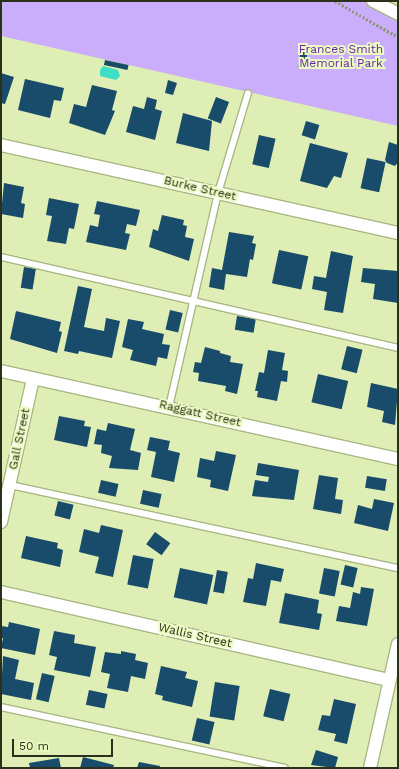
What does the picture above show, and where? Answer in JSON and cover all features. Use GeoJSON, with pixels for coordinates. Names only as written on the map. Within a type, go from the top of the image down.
{"type":"FeatureCollection","features":[{"type":"Feature","properties":{"kind":"street"},"geometry":{"type":"LineString","coordinates":[[373,1],[398,14]]}},
{"type":"Feature","properties":{"kind":"street","name":"Burke Street"},"geometry":{"type":"LineString","coordinates":[[1,145],[398,233]]}},
{"type":"Feature","properties":{"kind":"street","name":"Raggatt Street"},"geometry":{"type":"LineString","coordinates":[[1,371],[169,407],[398,459]]}},
{"type":"Feature","properties":{"kind":"street","name":"Gall Street"},"geometry":{"type":"LineString","coordinates":[[1,522],[33,379]]}},
{"type":"Feature","properties":{"kind":"street","name":"Wallis Street"},"geometry":{"type":"LineString","coordinates":[[1,592],[389,680]]}},
{"type":"Feature","properties":{"kind":"street"},"geometry":{"type":"LineString","coordinates":[[370,768],[398,644]]}},
{"type":"Feature","properties":{"kind":"lane"},"geometry":{"type":"LineString","coordinates":[[169,407],[218,193],[248,93]]}},
{"type":"Feature","properties":{"kind":"lane"},"geometry":{"type":"LineString","coordinates":[[1,257],[398,348]]}},
{"type":"Feature","properties":{"kind":"lane"},"geometry":{"type":"LineString","coordinates":[[10,485],[398,568]]}},
{"type":"Feature","properties":{"kind":"lane"},"geometry":{"type":"LineString","coordinates":[[1,707],[285,768]]}},
{"type":"Feature","properties":{"kind":"path"},"geometry":{"type":"LineString","coordinates":[[335,1],[398,37]]}},
{"type":"Feature","properties":{"kind":"green space","name":"Frances Smith Memorial Park"},"geometry":{"type":"Polygon","coordinates":[[[1,1],[373,1],[398,14],[398,126],[1,36],[1,1]]]}},
{"type":"Feature","properties":{"kind":"water"},"geometry":{"type":"Polygon","coordinates":[[[103,66],[118,70],[120,76],[116,80],[100,76],[100,70],[103,66]]]}},
{"type":"Feature","properties":{"kind":"building"},"geometry":{"type":"Polygon","coordinates":[[[301,48],[308,49],[305,69],[298,68],[301,48]]]}},
{"type":"Feature","properties":{"kind":"building"},"geometry":{"type":"Polygon","coordinates":[[[105,60],[128,65],[127,70],[104,65],[105,60]]]}},
{"type":"Feature","properties":{"kind":"building"},"geometry":{"type":"Polygon","coordinates":[[[1,73],[14,77],[5,104],[1,103],[1,73]]]}},
{"type":"Feature","properties":{"kind":"building"},"geometry":{"type":"Polygon","coordinates":[[[25,79],[64,88],[61,101],[54,100],[50,118],[18,110],[25,79]]]}},
{"type":"Feature","properties":{"kind":"building"},"geometry":{"type":"Polygon","coordinates":[[[168,80],[177,83],[173,95],[165,93],[168,80]]]}},
{"type":"Feature","properties":{"kind":"building"},"geometry":{"type":"Polygon","coordinates":[[[92,85],[117,91],[112,110],[115,111],[105,135],[69,123],[74,104],[86,107],[92,85]]]}},
{"type":"Feature","properties":{"kind":"building"},"geometry":{"type":"Polygon","coordinates":[[[147,97],[157,100],[155,109],[162,111],[155,140],[126,132],[133,106],[144,109],[147,97]]]}},
{"type":"Feature","properties":{"kind":"building"},"geometry":{"type":"Polygon","coordinates":[[[216,97],[229,102],[221,123],[208,118],[216,97]]]}},
{"type":"Feature","properties":{"kind":"building"},"geometry":{"type":"Polygon","coordinates":[[[183,113],[212,121],[209,151],[176,143],[183,113]]]}},
{"type":"Feature","properties":{"kind":"building"},"geometry":{"type":"Polygon","coordinates":[[[306,121],[319,125],[315,139],[302,135],[306,121]]]}},
{"type":"Feature","properties":{"kind":"building"},"geometry":{"type":"Polygon","coordinates":[[[259,135],[276,139],[269,168],[252,164],[259,135]]]}},
{"type":"Feature","properties":{"kind":"building"},"geometry":{"type":"Polygon","coordinates":[[[389,142],[398,145],[398,162],[395,166],[387,163],[385,160],[389,142]]]}},
{"type":"Feature","properties":{"kind":"building"},"geometry":{"type":"Polygon","coordinates":[[[310,143],[348,153],[341,178],[334,176],[327,188],[300,181],[310,143]]]}},
{"type":"Feature","properties":{"kind":"building"},"geometry":{"type":"Polygon","coordinates":[[[367,158],[386,162],[379,192],[361,188],[367,158]]]}},
{"type":"Feature","properties":{"kind":"building"},"geometry":{"type":"Polygon","coordinates":[[[4,183],[24,187],[21,203],[25,204],[23,218],[1,214],[4,183]]]}},
{"type":"Feature","properties":{"kind":"building"},"geometry":{"type":"Polygon","coordinates":[[[49,198],[79,204],[74,229],[69,228],[66,244],[47,241],[52,216],[46,215],[49,198]]]}},
{"type":"Feature","properties":{"kind":"building"},"geometry":{"type":"Polygon","coordinates":[[[97,201],[140,210],[136,226],[127,224],[125,233],[130,234],[126,250],[86,242],[90,225],[98,227],[100,215],[94,214],[97,201]]]}},
{"type":"Feature","properties":{"kind":"building"},"geometry":{"type":"Polygon","coordinates":[[[162,215],[184,220],[183,225],[187,226],[185,237],[194,239],[189,261],[149,247],[153,229],[158,231],[162,215]]]}},
{"type":"Feature","properties":{"kind":"building"},"geometry":{"type":"Polygon","coordinates":[[[229,232],[254,236],[252,243],[256,244],[253,260],[250,259],[247,277],[226,274],[224,290],[209,287],[212,268],[222,270],[229,232]]]}},
{"type":"Feature","properties":{"kind":"building"},"geometry":{"type":"Polygon","coordinates":[[[279,250],[308,256],[301,289],[272,283],[279,250]]]}},
{"type":"Feature","properties":{"kind":"building"},"geometry":{"type":"Polygon","coordinates":[[[331,251],[353,256],[343,313],[324,310],[327,292],[312,289],[314,276],[326,278],[331,251]]]}},
{"type":"Feature","properties":{"kind":"building"},"geometry":{"type":"Polygon","coordinates":[[[24,267],[36,269],[33,290],[21,288],[24,267]]]}},
{"type":"Feature","properties":{"kind":"building"},"geometry":{"type":"Polygon","coordinates":[[[363,268],[398,271],[398,303],[373,299],[375,284],[361,282],[363,268]]]}},
{"type":"Feature","properties":{"kind":"building"},"geometry":{"type":"Polygon","coordinates":[[[78,286],[92,289],[84,327],[104,331],[106,318],[120,321],[112,358],[79,351],[78,354],[64,351],[78,286]]]}},
{"type":"Feature","properties":{"kind":"building"},"geometry":{"type":"Polygon","coordinates":[[[170,310],[183,313],[178,332],[166,329],[170,310]]]}},
{"type":"Feature","properties":{"kind":"building"},"geometry":{"type":"Polygon","coordinates":[[[16,311],[61,322],[59,331],[62,332],[57,353],[10,339],[16,311]]]}},
{"type":"Feature","properties":{"kind":"building"},"geometry":{"type":"Polygon","coordinates":[[[237,316],[256,319],[254,333],[235,330],[237,316]]]}},
{"type":"Feature","properties":{"kind":"building"},"geometry":{"type":"Polygon","coordinates":[[[128,319],[144,322],[142,329],[164,334],[162,344],[170,345],[167,359],[158,357],[156,366],[130,360],[133,350],[122,347],[128,319]]]}},
{"type":"Feature","properties":{"kind":"building"},"geometry":{"type":"Polygon","coordinates":[[[347,346],[363,350],[357,373],[341,369],[347,346]]]}},
{"type":"Feature","properties":{"kind":"building"},"geometry":{"type":"Polygon","coordinates":[[[205,347],[231,356],[230,362],[243,364],[237,394],[225,391],[226,386],[198,381],[199,373],[193,372],[195,362],[201,363],[205,347]]]}},
{"type":"Feature","properties":{"kind":"building"},"geometry":{"type":"Polygon","coordinates":[[[268,350],[285,353],[282,370],[288,371],[287,382],[281,381],[277,401],[257,397],[258,391],[255,391],[259,372],[264,373],[268,350]]]}},
{"type":"Feature","properties":{"kind":"building"},"geometry":{"type":"Polygon","coordinates":[[[318,374],[348,381],[342,409],[311,402],[318,374]]]}},
{"type":"Feature","properties":{"kind":"building"},"geometry":{"type":"Polygon","coordinates":[[[371,383],[398,389],[395,425],[382,422],[384,411],[367,407],[371,383]]]}},
{"type":"Feature","properties":{"kind":"building"},"geometry":{"type":"Polygon","coordinates":[[[59,416],[85,421],[84,426],[91,427],[87,447],[54,440],[59,416]]]}},
{"type":"Feature","properties":{"kind":"building"},"geometry":{"type":"Polygon","coordinates":[[[108,423],[135,429],[130,450],[141,453],[138,470],[109,468],[112,456],[101,453],[102,445],[94,444],[97,429],[106,431],[108,423]]]}},
{"type":"Feature","properties":{"kind":"building"},"geometry":{"type":"Polygon","coordinates":[[[150,437],[170,441],[168,450],[180,453],[174,482],[151,477],[156,452],[147,450],[150,437]]]}},
{"type":"Feature","properties":{"kind":"building"},"geometry":{"type":"Polygon","coordinates":[[[216,451],[236,455],[228,491],[210,487],[211,480],[197,477],[200,458],[214,461],[216,451]]]}},
{"type":"Feature","properties":{"kind":"building"},"geometry":{"type":"Polygon","coordinates":[[[258,463],[299,470],[294,500],[252,496],[255,480],[268,482],[269,477],[256,475],[258,463]]]}},
{"type":"Feature","properties":{"kind":"building"},"geometry":{"type":"Polygon","coordinates":[[[319,475],[338,478],[335,499],[343,500],[341,514],[313,509],[319,475]]]}},
{"type":"Feature","properties":{"kind":"building"},"geometry":{"type":"Polygon","coordinates":[[[367,476],[387,479],[385,491],[365,488],[367,476]]]}},
{"type":"Feature","properties":{"kind":"building"},"geometry":{"type":"Polygon","coordinates":[[[101,480],[119,484],[116,497],[98,493],[101,480]]]}},
{"type":"Feature","properties":{"kind":"building"},"geometry":{"type":"Polygon","coordinates":[[[143,490],[162,494],[159,508],[140,504],[143,490]]]}},
{"type":"Feature","properties":{"kind":"building"},"geometry":{"type":"Polygon","coordinates":[[[374,499],[394,503],[388,531],[354,523],[358,505],[372,509],[374,499]]]}},
{"type":"Feature","properties":{"kind":"building"},"geometry":{"type":"Polygon","coordinates":[[[58,501],[74,505],[70,519],[54,516],[58,501]]]}},
{"type":"Feature","properties":{"kind":"building"},"geometry":{"type":"Polygon","coordinates":[[[101,525],[123,530],[113,577],[95,573],[99,557],[79,552],[84,529],[99,533],[101,525]]]}},
{"type":"Feature","properties":{"kind":"building"},"geometry":{"type":"Polygon","coordinates":[[[155,532],[170,543],[162,555],[146,544],[155,532]]]}},
{"type":"Feature","properties":{"kind":"building"},"geometry":{"type":"Polygon","coordinates":[[[26,536],[58,543],[57,548],[63,550],[60,567],[21,558],[26,536]]]}},
{"type":"Feature","properties":{"kind":"building"},"geometry":{"type":"Polygon","coordinates":[[[133,555],[154,559],[148,588],[127,584],[133,555]]]}},
{"type":"Feature","properties":{"kind":"building"},"geometry":{"type":"Polygon","coordinates":[[[256,563],[284,569],[281,582],[271,580],[266,606],[243,602],[248,578],[253,579],[256,563]]]}},
{"type":"Feature","properties":{"kind":"building"},"geometry":{"type":"Polygon","coordinates":[[[345,565],[358,568],[353,587],[341,584],[345,565]]]}},
{"type":"Feature","properties":{"kind":"building"},"geometry":{"type":"Polygon","coordinates":[[[180,568],[213,575],[207,604],[174,597],[180,568]]]}},
{"type":"Feature","properties":{"kind":"building"},"geometry":{"type":"Polygon","coordinates":[[[324,568],[340,571],[335,597],[319,594],[324,568]]]}},
{"type":"Feature","properties":{"kind":"building"},"geometry":{"type":"Polygon","coordinates":[[[217,570],[228,572],[224,594],[213,592],[217,570]]]}},
{"type":"Feature","properties":{"kind":"building"},"geometry":{"type":"Polygon","coordinates":[[[361,587],[374,589],[367,626],[336,621],[339,606],[350,608],[353,592],[360,594],[361,587]]]}},
{"type":"Feature","properties":{"kind":"building"},"geometry":{"type":"Polygon","coordinates":[[[285,593],[319,600],[317,613],[322,614],[319,630],[279,623],[285,593]]]}},
{"type":"Feature","properties":{"kind":"building"},"geometry":{"type":"Polygon","coordinates":[[[9,622],[40,629],[35,655],[1,648],[3,638],[1,638],[1,626],[8,627],[9,622]]]}},
{"type":"Feature","properties":{"kind":"building"},"geometry":{"type":"Polygon","coordinates":[[[54,631],[75,635],[74,643],[96,647],[90,677],[54,670],[57,657],[49,655],[54,631]]]}},
{"type":"Feature","properties":{"kind":"building"},"geometry":{"type":"Polygon","coordinates":[[[121,651],[136,654],[135,660],[148,663],[145,679],[131,676],[128,692],[107,688],[110,674],[101,672],[105,652],[121,654],[121,651]]]}},
{"type":"Feature","properties":{"kind":"building"},"geometry":{"type":"Polygon","coordinates":[[[3,656],[19,660],[15,679],[34,683],[31,700],[1,694],[3,656]]]}},
{"type":"Feature","properties":{"kind":"building"},"geometry":{"type":"Polygon","coordinates":[[[161,666],[187,672],[185,678],[198,681],[192,707],[162,700],[163,696],[155,694],[161,666]]]}},
{"type":"Feature","properties":{"kind":"building"},"geometry":{"type":"Polygon","coordinates":[[[42,673],[55,676],[49,702],[36,699],[42,673]]]}},
{"type":"Feature","properties":{"kind":"building"},"geometry":{"type":"Polygon","coordinates":[[[215,682],[240,686],[234,720],[210,717],[215,682]]]}},
{"type":"Feature","properties":{"kind":"building"},"geometry":{"type":"Polygon","coordinates":[[[270,689],[290,694],[284,721],[263,716],[270,689]]]}},
{"type":"Feature","properties":{"kind":"building"},"geometry":{"type":"Polygon","coordinates":[[[89,690],[108,694],[104,709],[86,705],[89,690]]]}},
{"type":"Feature","properties":{"kind":"building"},"geometry":{"type":"Polygon","coordinates":[[[334,699],[356,704],[347,744],[334,741],[336,734],[318,730],[322,715],[330,716],[334,699]]]}},
{"type":"Feature","properties":{"kind":"building"},"geometry":{"type":"Polygon","coordinates":[[[197,718],[215,722],[209,744],[192,740],[197,718]]]}},
{"type":"Feature","properties":{"kind":"building"},"geometry":{"type":"Polygon","coordinates":[[[316,750],[338,757],[335,768],[311,765],[316,750]]]}},
{"type":"Feature","properties":{"kind":"building"},"geometry":{"type":"Polygon","coordinates":[[[83,757],[114,765],[113,768],[80,768],[83,757]]]}},
{"type":"Feature","properties":{"kind":"building"},"geometry":{"type":"Polygon","coordinates":[[[59,758],[61,768],[30,768],[29,763],[59,758]]]}},
{"type":"Feature","properties":{"kind":"building"},"geometry":{"type":"Polygon","coordinates":[[[139,762],[160,766],[160,768],[137,768],[139,762]]]}}]}
